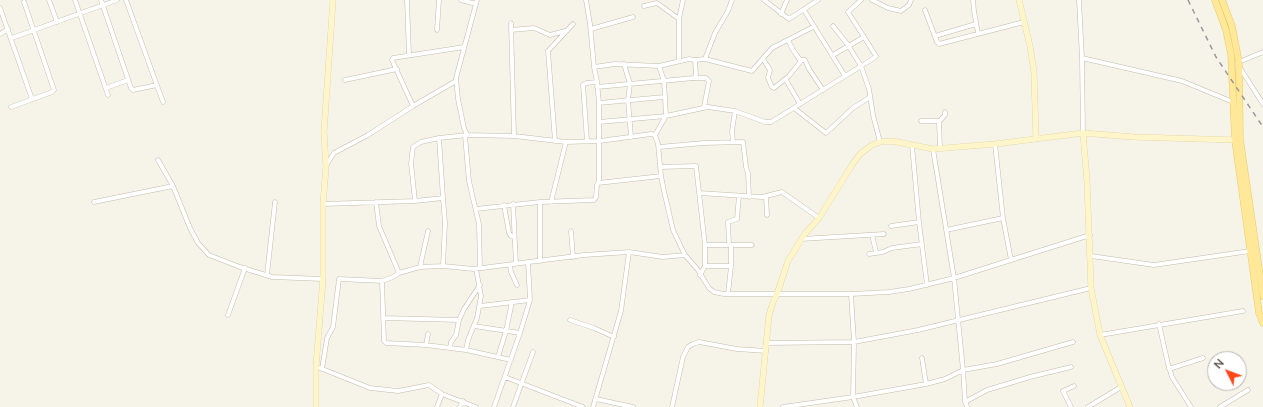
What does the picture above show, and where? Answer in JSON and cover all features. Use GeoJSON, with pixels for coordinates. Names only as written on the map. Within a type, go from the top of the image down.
{"type":"FeatureCollection","features":[{"type":"Feature","properties":{"kind":"main road"},"geometry":{"type":"LineString","coordinates":[[1215,0],[1226,30],[1230,48],[1233,72],[1235,140],[1259,313],[1263,322]]}},
{"type":"Feature","properties":{"kind":"main road"},"geometry":{"type":"LineString","coordinates":[[1222,0],[1232,26],[1239,65],[1240,139],[1263,296]]}},
{"type":"Feature","properties":{"kind":"street"},"geometry":{"type":"LineString","coordinates":[[49,0],[57,22]]}},
{"type":"Feature","properties":{"kind":"street"},"geometry":{"type":"LineString","coordinates":[[75,0],[108,95]]}},
{"type":"Feature","properties":{"kind":"street"},"geometry":{"type":"LineString","coordinates":[[101,0],[131,88],[133,90],[157,85]]}},
{"type":"Feature","properties":{"kind":"street"},"geometry":{"type":"LineString","coordinates":[[12,38],[117,0]]}},
{"type":"Feature","properties":{"kind":"street"},"geometry":{"type":"LineString","coordinates":[[126,0],[163,102]]}},
{"type":"Feature","properties":{"kind":"street"},"geometry":{"type":"LineString","coordinates":[[316,407],[323,279],[323,204],[326,166],[324,132],[333,0]]}},
{"type":"Feature","properties":{"kind":"street"},"geometry":{"type":"LineString","coordinates":[[407,0],[409,55]]}},
{"type":"Feature","properties":{"kind":"street"},"geometry":{"type":"LineString","coordinates":[[437,30],[438,0]]}},
{"type":"Feature","properties":{"kind":"street"},"geometry":{"type":"LineString","coordinates":[[461,0],[477,2],[456,81],[458,99],[466,135],[469,181],[479,227],[478,269],[481,296],[480,306],[466,350]]}},
{"type":"Feature","properties":{"kind":"street"},"geometry":{"type":"LineString","coordinates":[[476,209],[513,204],[595,199],[597,185],[600,183],[599,103],[591,28],[586,0]]}},
{"type":"Feature","properties":{"kind":"street"},"geometry":{"type":"LineString","coordinates":[[679,61],[679,19],[683,0]]}},
{"type":"Feature","properties":{"kind":"street"},"geometry":{"type":"LineString","coordinates":[[705,59],[715,33],[728,11],[732,0]]}},
{"type":"Feature","properties":{"kind":"street"},"geometry":{"type":"LineString","coordinates":[[764,0],[789,20],[818,0]]}},
{"type":"Feature","properties":{"kind":"street"},"geometry":{"type":"LineString","coordinates":[[781,14],[787,0]]}},
{"type":"Feature","properties":{"kind":"street"},"geometry":{"type":"LineString","coordinates":[[599,122],[666,116],[704,107],[712,107],[735,111],[768,123],[876,56],[848,12],[861,0]]}},
{"type":"Feature","properties":{"kind":"street"},"geometry":{"type":"LineString","coordinates":[[872,0],[888,8],[901,10],[909,5],[911,0]]}},
{"type":"Feature","properties":{"kind":"street"},"geometry":{"type":"LineString","coordinates":[[973,0],[978,33]]}},
{"type":"Feature","properties":{"kind":"street"},"geometry":{"type":"LineString","coordinates":[[1019,0],[1030,46],[1034,72],[1036,140]]}},
{"type":"Feature","properties":{"kind":"street"},"geometry":{"type":"LineString","coordinates":[[1079,0],[1082,58],[1083,133],[1090,235],[1091,288],[1100,335],[1120,387],[1130,407]]}},
{"type":"Feature","properties":{"kind":"street"},"geometry":{"type":"LineString","coordinates":[[11,107],[54,90],[24,2]]}},
{"type":"Feature","properties":{"kind":"street"},"geometry":{"type":"LineString","coordinates":[[644,6],[657,3],[679,19]]}},
{"type":"Feature","properties":{"kind":"street"},"geometry":{"type":"LineString","coordinates":[[0,8],[12,38],[32,99]]}},
{"type":"Feature","properties":{"kind":"street"},"geometry":{"type":"LineString","coordinates":[[804,10],[813,27],[833,55],[845,76]]}},
{"type":"Feature","properties":{"kind":"street"},"geometry":{"type":"LineString","coordinates":[[925,10],[937,42],[940,44],[1024,22]]}},
{"type":"Feature","properties":{"kind":"street"},"geometry":{"type":"LineString","coordinates":[[591,28],[633,17]]}},
{"type":"Feature","properties":{"kind":"street"},"geometry":{"type":"LineString","coordinates":[[511,23],[514,136]]}},
{"type":"Feature","properties":{"kind":"street"},"geometry":{"type":"LineString","coordinates":[[555,141],[548,51],[573,24]]}},
{"type":"Feature","properties":{"kind":"street"},"geometry":{"type":"LineString","coordinates":[[935,36],[976,24]]}},
{"type":"Feature","properties":{"kind":"street"},"geometry":{"type":"LineString","coordinates":[[833,26],[848,45],[861,66],[868,83],[880,142]]}},
{"type":"Feature","properties":{"kind":"street"},"geometry":{"type":"LineString","coordinates":[[594,67],[624,64],[660,66],[689,58],[695,60],[705,59],[752,71],[772,48],[813,27]]}},
{"type":"Feature","properties":{"kind":"street"},"geometry":{"type":"LineString","coordinates":[[511,30],[534,28],[550,35],[566,31]]}},
{"type":"Feature","properties":{"kind":"street"},"geometry":{"type":"LineString","coordinates":[[0,34],[8,29]]}},
{"type":"Feature","properties":{"kind":"street"},"geometry":{"type":"LineString","coordinates":[[833,55],[864,37]]}},
{"type":"Feature","properties":{"kind":"street"},"geometry":{"type":"LineString","coordinates":[[788,40],[801,61],[805,60],[809,69],[823,90]]}},
{"type":"Feature","properties":{"kind":"street"},"geometry":{"type":"LineString","coordinates":[[413,106],[393,58],[464,47]]}},
{"type":"Feature","properties":{"kind":"street"},"geometry":{"type":"LineString","coordinates":[[1263,52],[1239,65],[1263,104]]}},
{"type":"Feature","properties":{"kind":"street"},"geometry":{"type":"LineString","coordinates":[[1082,58],[1182,81],[1233,102]]}},
{"type":"Feature","properties":{"kind":"street"},"geometry":{"type":"LineString","coordinates":[[763,59],[770,70],[768,78],[773,88],[777,87],[786,80],[801,61]]}},
{"type":"Feature","properties":{"kind":"street"},"geometry":{"type":"LineString","coordinates":[[694,78],[696,76],[695,60]]}},
{"type":"Feature","properties":{"kind":"street"},"geometry":{"type":"LineString","coordinates":[[624,64],[630,84],[628,100],[631,137]]}},
{"type":"Feature","properties":{"kind":"street"},"geometry":{"type":"LineString","coordinates":[[660,66],[664,81],[666,116],[655,135],[659,147],[661,176],[673,230],[685,255],[709,288],[717,293],[850,294],[909,290],[954,278],[1090,235]]}},
{"type":"Feature","properties":{"kind":"street"},"geometry":{"type":"LineString","coordinates":[[345,80],[397,69]]}},
{"type":"Feature","properties":{"kind":"street"},"geometry":{"type":"LineString","coordinates":[[597,87],[706,78],[709,80],[704,107]]}},
{"type":"Feature","properties":{"kind":"street"},"geometry":{"type":"LineString","coordinates":[[106,88],[128,80]]}},
{"type":"Feature","properties":{"kind":"street"},"geometry":{"type":"LineString","coordinates":[[786,80],[800,104]]}},
{"type":"Feature","properties":{"kind":"street"},"geometry":{"type":"LineString","coordinates":[[326,166],[330,157],[334,154],[456,81]]}},
{"type":"Feature","properties":{"kind":"street"},"geometry":{"type":"LineString","coordinates":[[587,142],[583,85],[586,83],[597,82]]}},
{"type":"Feature","properties":{"kind":"street"},"geometry":{"type":"LineString","coordinates":[[599,103],[664,97]]}},
{"type":"Feature","properties":{"kind":"street"},"geometry":{"type":"LineString","coordinates":[[794,108],[826,133],[853,108],[870,97]]}},
{"type":"Feature","properties":{"kind":"street"},"geometry":{"type":"LineString","coordinates":[[733,142],[732,131],[735,111]]}},
{"type":"Feature","properties":{"kind":"street"},"geometry":{"type":"LineString","coordinates":[[921,121],[939,120],[944,117],[945,112]]}},
{"type":"Feature","properties":{"kind":"street"},"geometry":{"type":"LineString","coordinates":[[939,120],[940,148]]}},
{"type":"Feature","properties":{"kind":"street"},"geometry":{"type":"LineString","coordinates":[[760,407],[769,315],[788,261],[801,239],[819,218],[852,165],[867,148],[880,142],[892,141],[933,149],[1036,140],[1040,138],[1083,133],[1134,137],[1235,140]]}},
{"type":"Feature","properties":{"kind":"street"},"geometry":{"type":"LineString","coordinates":[[415,201],[411,163],[412,149],[417,144],[439,138],[466,135],[514,136],[566,142],[587,142],[651,134],[655,135]]}},
{"type":"Feature","properties":{"kind":"street"},"geometry":{"type":"LineString","coordinates":[[439,138],[445,223],[443,266]]}},
{"type":"Feature","properties":{"kind":"street"},"geometry":{"type":"LineString","coordinates":[[551,202],[566,142]]}},
{"type":"Feature","properties":{"kind":"street"},"geometry":{"type":"LineString","coordinates":[[659,147],[704,143],[743,142],[748,174],[749,197]]}},
{"type":"Feature","properties":{"kind":"street"},"geometry":{"type":"LineString","coordinates":[[995,144],[1003,218],[1011,260]]}},
{"type":"Feature","properties":{"kind":"street"},"geometry":{"type":"LineString","coordinates":[[912,145],[919,222],[927,285]]}},
{"type":"Feature","properties":{"kind":"street"},"geometry":{"type":"LineString","coordinates":[[933,149],[954,278],[965,402],[967,407]]}},
{"type":"Feature","properties":{"kind":"street"},"geometry":{"type":"LineString","coordinates":[[158,160],[173,186],[190,228],[198,243],[209,255],[272,277],[323,279]]}},
{"type":"Feature","properties":{"kind":"street"},"geometry":{"type":"LineString","coordinates":[[660,167],[697,167],[705,245],[705,266],[700,275]]}},
{"type":"Feature","properties":{"kind":"street"},"geometry":{"type":"LineString","coordinates":[[600,183],[661,176]]}},
{"type":"Feature","properties":{"kind":"street"},"geometry":{"type":"LineString","coordinates":[[94,202],[173,186]]}},
{"type":"Feature","properties":{"kind":"street"},"geometry":{"type":"LineString","coordinates":[[699,193],[766,197],[782,192],[819,218]]}},
{"type":"Feature","properties":{"kind":"street"},"geometry":{"type":"LineString","coordinates":[[728,294],[731,266],[728,222],[737,219],[739,196]]}},
{"type":"Feature","properties":{"kind":"street"},"geometry":{"type":"LineString","coordinates":[[766,197],[767,215]]}},
{"type":"Feature","properties":{"kind":"street"},"geometry":{"type":"LineString","coordinates":[[323,204],[415,201],[443,198]]}},
{"type":"Feature","properties":{"kind":"street"},"geometry":{"type":"LineString","coordinates":[[267,275],[275,202]]}},
{"type":"Feature","properties":{"kind":"street"},"geometry":{"type":"LineString","coordinates":[[376,202],[379,226],[399,273]]}},
{"type":"Feature","properties":{"kind":"street"},"geometry":{"type":"LineString","coordinates":[[540,202],[540,261]]}},
{"type":"Feature","properties":{"kind":"street"},"geometry":{"type":"LineString","coordinates":[[513,204],[516,264]]}},
{"type":"Feature","properties":{"kind":"street"},"geometry":{"type":"LineString","coordinates":[[504,205],[509,233],[514,237]]}},
{"type":"Feature","properties":{"kind":"street"},"geometry":{"type":"LineString","coordinates":[[946,230],[1003,218]]}},
{"type":"Feature","properties":{"kind":"street"},"geometry":{"type":"LineString","coordinates":[[891,226],[919,222]]}},
{"type":"Feature","properties":{"kind":"street"},"geometry":{"type":"LineString","coordinates":[[420,267],[428,231]]}},
{"type":"Feature","properties":{"kind":"street"},"geometry":{"type":"LineString","coordinates":[[571,231],[573,257]]}},
{"type":"Feature","properties":{"kind":"street"},"geometry":{"type":"LineString","coordinates":[[801,239],[884,234]]}},
{"type":"Feature","properties":{"kind":"street"},"geometry":{"type":"LineString","coordinates":[[872,235],[876,252]]}},
{"type":"Feature","properties":{"kind":"street"},"geometry":{"type":"LineString","coordinates":[[869,254],[883,252],[892,248],[922,244]]}},
{"type":"Feature","properties":{"kind":"street"},"geometry":{"type":"LineString","coordinates":[[705,245],[752,245]]}},
{"type":"Feature","properties":{"kind":"street"},"geometry":{"type":"LineString","coordinates":[[1091,256],[1154,265],[1250,251]]}},
{"type":"Feature","properties":{"kind":"street"},"geometry":{"type":"LineString","coordinates":[[319,367],[327,338],[333,327],[339,279],[382,281],[399,273],[420,267],[443,266],[478,269],[528,262],[629,252],[663,257],[685,255]]}},
{"type":"Feature","properties":{"kind":"street"},"geometry":{"type":"LineString","coordinates":[[593,407],[621,310],[629,252]]}},
{"type":"Feature","properties":{"kind":"street"},"geometry":{"type":"LineString","coordinates":[[494,407],[530,300],[528,262]]}},
{"type":"Feature","properties":{"kind":"street"},"geometry":{"type":"LineString","coordinates":[[510,265],[511,272],[517,285]]}},
{"type":"Feature","properties":{"kind":"street"},"geometry":{"type":"LineString","coordinates":[[705,266],[731,266]]}},
{"type":"Feature","properties":{"kind":"street"},"geometry":{"type":"LineString","coordinates":[[228,315],[246,268]]}},
{"type":"Feature","properties":{"kind":"street"},"geometry":{"type":"LineString","coordinates":[[382,281],[384,341],[386,343],[426,345],[466,350],[511,360]]}},
{"type":"Feature","properties":{"kind":"street"},"geometry":{"type":"LineString","coordinates":[[450,348],[451,342],[456,335],[459,320],[464,309],[480,286]]}},
{"type":"Feature","properties":{"kind":"street"},"geometry":{"type":"LineString","coordinates":[[766,343],[854,342],[918,330],[1091,288]]}},
{"type":"Feature","properties":{"kind":"street"},"geometry":{"type":"LineString","coordinates":[[850,294],[854,342],[853,397],[857,407]]}},
{"type":"Feature","properties":{"kind":"street"},"geometry":{"type":"LineString","coordinates":[[480,306],[530,300]]}},
{"type":"Feature","properties":{"kind":"street"},"geometry":{"type":"LineString","coordinates":[[498,357],[506,331],[512,302]]}},
{"type":"Feature","properties":{"kind":"street"},"geometry":{"type":"LineString","coordinates":[[1100,335],[1243,311]]}},
{"type":"Feature","properties":{"kind":"street"},"geometry":{"type":"LineString","coordinates":[[383,318],[459,320]]}},
{"type":"Feature","properties":{"kind":"street"},"geometry":{"type":"LineString","coordinates":[[570,320],[614,337]]}},
{"type":"Feature","properties":{"kind":"street"},"geometry":{"type":"LineString","coordinates":[[1159,324],[1172,378],[1191,407]]}},
{"type":"Feature","properties":{"kind":"street"},"geometry":{"type":"LineString","coordinates":[[474,326],[520,333]]}},
{"type":"Feature","properties":{"kind":"street"},"geometry":{"type":"LineString","coordinates":[[426,345],[428,334]]}},
{"type":"Feature","properties":{"kind":"street"},"geometry":{"type":"LineString","coordinates":[[672,407],[683,356],[688,347],[693,344],[699,342],[737,349],[766,351]]}},
{"type":"Feature","properties":{"kind":"street"},"geometry":{"type":"LineString","coordinates":[[782,407],[812,405],[926,384],[945,379],[963,370],[997,364],[1073,342]]}},
{"type":"Feature","properties":{"kind":"street"},"geometry":{"type":"LineString","coordinates":[[513,407],[533,352]]}},
{"type":"Feature","properties":{"kind":"street"},"geometry":{"type":"LineString","coordinates":[[922,358],[926,384]]}},
{"type":"Feature","properties":{"kind":"street"},"geometry":{"type":"LineString","coordinates":[[1169,369],[1203,358]]}},
{"type":"Feature","properties":{"kind":"street"},"geometry":{"type":"LineString","coordinates":[[319,367],[370,388],[398,391],[430,385],[442,394],[476,407]]}},
{"type":"Feature","properties":{"kind":"street"},"geometry":{"type":"LineString","coordinates":[[965,402],[987,390],[1071,367]]}},
{"type":"Feature","properties":{"kind":"street"},"geometry":{"type":"LineString","coordinates":[[505,377],[583,407]]}},
{"type":"Feature","properties":{"kind":"street"},"geometry":{"type":"LineString","coordinates":[[1071,407],[1063,392],[1074,386]]}},
{"type":"Feature","properties":{"kind":"street"},"geometry":{"type":"LineString","coordinates":[[1088,407],[1120,387]]}},
{"type":"Feature","properties":{"kind":"street"},"geometry":{"type":"LineString","coordinates":[[1220,407],[1248,390]]}},
{"type":"Feature","properties":{"kind":"street"},"geometry":{"type":"LineString","coordinates":[[437,407],[442,394]]}},
{"type":"Feature","properties":{"kind":"street"},"geometry":{"type":"LineString","coordinates":[[596,399],[633,407]]}},
{"type":"Feature","properties":{"kind":"street"},"geometry":{"type":"LineString","coordinates":[[460,407],[463,401]]}},
{"type":"Feature","properties":{"kind":"railway"},"geometry":{"type":"LineString","coordinates":[[1188,0],[1216,57],[1263,127]]}}]}
